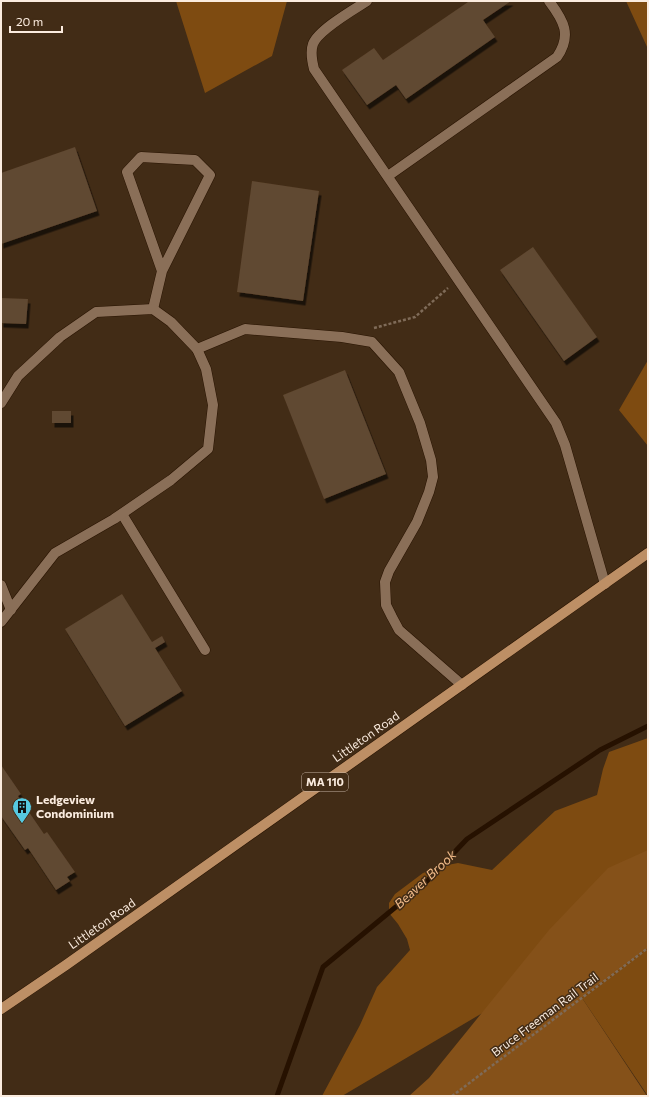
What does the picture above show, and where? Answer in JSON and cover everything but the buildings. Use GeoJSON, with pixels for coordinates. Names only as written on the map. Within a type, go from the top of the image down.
{"type":"FeatureCollection","features":[{"type":"Feature","properties":{"kind":"main road","name":"Littleton Road"},"geometry":{"type":"LineString","coordinates":[[1,1009],[66,965],[648,554]]}},
{"type":"Feature","properties":{"kind":"street"},"geometry":{"type":"LineString","coordinates":[[367,1],[317,37],[313,44],[312,60],[314,69],[556,423],[605,584]]}},
{"type":"Feature","properties":{"kind":"street"},"geometry":{"type":"LineString","coordinates":[[388,176],[557,57],[563,48],[565,37],[564,24],[549,1]]}},
{"type":"Feature","properties":{"kind":"street"},"geometry":{"type":"LineString","coordinates":[[153,309],[162,271],[210,175],[195,160],[141,157],[127,172],[162,271]]}},
{"type":"Feature","properties":{"kind":"street"},"geometry":{"type":"LineString","coordinates":[[1,403],[18,376],[60,337],[96,312],[153,309],[172,322],[197,349],[206,369],[213,405],[208,449],[171,480],[122,514],[55,553],[1,622]]}},
{"type":"Feature","properties":{"kind":"street"},"geometry":{"type":"LineString","coordinates":[[197,349],[245,329],[342,337],[372,342],[400,372],[420,423],[431,460],[433,477],[429,492],[417,522],[384,582],[386,605],[400,630],[462,685]]}},
{"type":"Feature","properties":{"kind":"street"},"geometry":{"type":"LineString","coordinates":[[122,514],[205,650]]}},
{"type":"Feature","properties":{"kind":"street"},"geometry":{"type":"LineString","coordinates":[[1,585],[11,610]]}},
{"type":"Feature","properties":{"kind":"path"},"geometry":{"type":"LineString","coordinates":[[372,329],[416,317],[458,279]]}},
{"type":"Feature","properties":{"kind":"path","name":"Bruce Freeman Rail Trail"},"geometry":{"type":"LineString","coordinates":[[452,1096],[648,948]]}},
{"type":"Feature","properties":{"kind":"shaded area"},"geometry":{"type":"Polygon","coordinates":[[[176,1],[287,1],[272,56],[205,93],[176,1]]]}},
{"type":"Feature","properties":{"kind":"shaded area"},"geometry":{"type":"Polygon","coordinates":[[[626,1],[648,1],[648,49],[626,1]]]}},
{"type":"Feature","properties":{"kind":"shaded area"},"geometry":{"type":"Polygon","coordinates":[[[648,360],[648,446],[619,410],[648,360]]]}},
{"type":"Feature","properties":{"kind":"shaded area"},"geometry":{"type":"Polygon","coordinates":[[[648,738],[648,905],[589,950],[342,1096],[322,1096],[360,1025],[377,987],[410,950],[407,939],[389,913],[389,903],[395,894],[423,873],[442,866],[458,863],[492,870],[555,811],[597,795],[603,769],[609,752],[648,738]]]}},
{"type":"Feature","properties":{"kind":"shaded area"},"geometry":{"type":"Polygon","coordinates":[[[648,850],[648,948],[582,998],[647,1096],[409,1096],[429,1078],[549,930],[608,868],[648,850]]]}},
{"type":"Feature","properties":{"kind":"shaded area"},"geometry":{"type":"Polygon","coordinates":[[[648,948],[648,1096],[582,998],[648,948]]]}},
{"type":"Feature","properties":{"kind":"waterway","name":"Beaver Brook"},"geometry":{"type":"LineString","coordinates":[[277,1096],[323,967],[426,882],[467,839],[600,750],[648,726]]}},
{"type":"Feature","properties":{"kind":"place","name":"Ledgeview Condominium"},"geometry":{"type":"Point","coordinates":[22,824]}}]}
